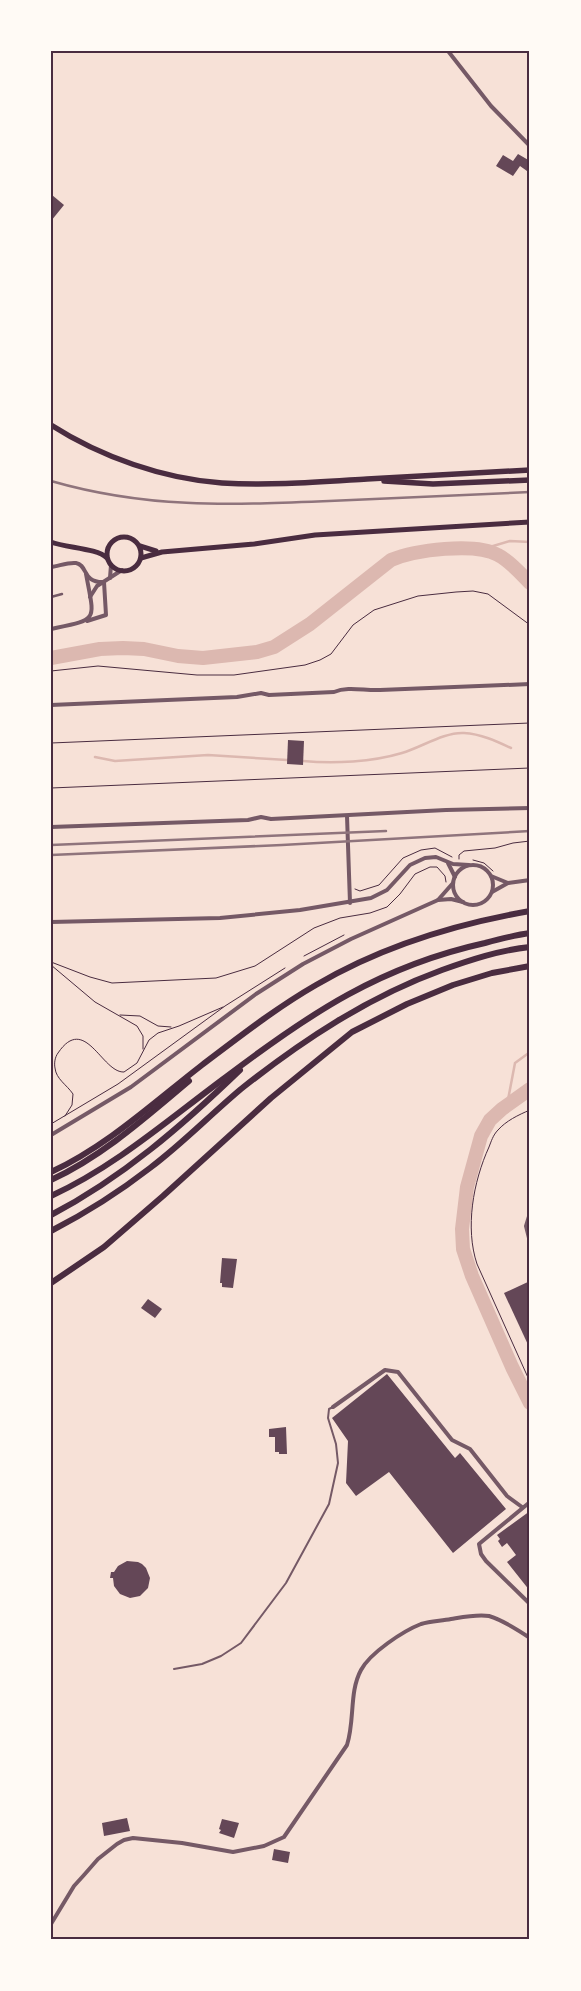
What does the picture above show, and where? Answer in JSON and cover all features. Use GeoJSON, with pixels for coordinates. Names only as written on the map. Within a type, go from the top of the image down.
{"type":"FeatureCollection","features":[{"type":"Feature","properties":{"kind":"highway"},"geometry":{"type":"LineString","coordinates":[[51,1172],[99,1146],[291,1000],[325,980],[376,955],[447,929],[494,917],[530,911]]}},
{"type":"Feature","properties":{"kind":"highway"},"geometry":{"type":"LineString","coordinates":[[51,1196],[84,1179],[134,1147],[299,1023],[338,999],[415,962],[456,949],[530,934]]}},
{"type":"Feature","properties":{"kind":"highway"},"geometry":{"type":"LineString","coordinates":[[51,1231],[112,1196],[151,1168],[241,1090],[324,1028],[372,1000],[422,978],[473,959],[530,947]]}},
{"type":"Feature","properties":{"kind":"highway"},"geometry":{"type":"LineString","coordinates":[[51,1283],[104,1247],[271,1098],[352,1032],[406,1004],[453,985],[492,973],[530,966]]}},
{"type":"Feature","properties":{"kind":"highway"},"geometry":{"type":"LineString","coordinates":[[51,1180],[103,1150],[149,1115],[234,1042]]}},
{"type":"Feature","properties":{"kind":"highway"},"geometry":{"type":"LineString","coordinates":[[51,1215],[97,1188],[141,1157],[188,1118],[258,1054]]}},
{"type":"Feature","properties":{"kind":"main road"},"geometry":{"type":"LineString","coordinates":[[51,425],[93,448],[126,462],[182,477],[221,483],[272,484],[530,470]]}},
{"type":"Feature","properties":{"kind":"main road"},"geometry":{"type":"LineString","coordinates":[[357,480],[433,484],[530,480]]}},
{"type":"Feature","properties":{"kind":"main road"},"geometry":{"type":"LineString","coordinates":[[51,542],[103,554],[110,562],[122,570],[134,568],[141,558],[162,552],[254,544],[315,535],[530,523]]}},
{"type":"Feature","properties":{"kind":"main road"},"geometry":{"type":"LineString","coordinates":[[110,562],[107,553],[115,539],[132,538],[140,546],[162,552]]}},
{"type":"Feature","properties":{"kind":"main road"},"geometry":{"type":"LineString","coordinates":[[92,551],[110,545]]}},
{"type":"Feature","properties":{"kind":"main road"},"geometry":{"type":"LineString","coordinates":[[140,546],[141,558]]}},
{"type":"Feature","properties":{"kind":"street"},"geometry":{"type":"LineString","coordinates":[[448,51],[491,106],[530,146]]}},
{"type":"Feature","properties":{"kind":"street"},"geometry":{"type":"LineString","coordinates":[[110,562],[112,571],[110,578]]}},
{"type":"Feature","properties":{"kind":"street"},"geometry":{"type":"LineString","coordinates":[[51,567],[77,564],[83,568],[94,582],[104,582]]}},
{"type":"Feature","properties":{"kind":"street"},"geometry":{"type":"LineString","coordinates":[[90,597],[94,590],[122,570]]}},
{"type":"Feature","properties":{"kind":"street"},"geometry":{"type":"LineString","coordinates":[[84,622],[92,612],[86,574]]}},
{"type":"Feature","properties":{"kind":"street"},"geometry":{"type":"LineString","coordinates":[[51,629],[106,615],[104,582]]}},
{"type":"Feature","properties":{"kind":"street"},"geometry":{"type":"LineString","coordinates":[[51,596],[62,594]]}},
{"type":"Feature","properties":{"kind":"street"},"geometry":{"type":"LineString","coordinates":[[51,705],[237,697],[261,693],[269,696],[325,693],[341,690],[362,691],[530,684]]}},
{"type":"Feature","properties":{"kind":"street"},"geometry":{"type":"LineString","coordinates":[[51,827],[346,816],[365,813],[530,808]]}},
{"type":"Feature","properties":{"kind":"street"},"geometry":{"type":"LineString","coordinates":[[346,816],[350,903]]}},
{"type":"Feature","properties":{"kind":"street"},"geometry":{"type":"LineString","coordinates":[[51,922],[228,917],[350,903],[379,895],[393,884],[406,868],[419,860],[436,856],[458,866],[481,867],[490,876],[508,883]]}},
{"type":"Feature","properties":{"kind":"street"},"geometry":{"type":"LineString","coordinates":[[448,862],[454,879],[454,890],[463,902]]}},
{"type":"Feature","properties":{"kind":"street"},"geometry":{"type":"LineString","coordinates":[[51,1135],[105,1104],[144,1078],[234,1010],[287,974],[351,939],[438,900],[448,891],[460,870],[468,866]]}},
{"type":"Feature","properties":{"kind":"street"},"geometry":{"type":"LineString","coordinates":[[490,876],[492,884],[490,893]]}},
{"type":"Feature","properties":{"kind":"street"},"geometry":{"type":"LineString","coordinates":[[438,900],[451,899],[472,904],[481,902],[490,893],[508,883],[530,880]]}},
{"type":"Feature","properties":{"kind":"street"},"geometry":{"type":"LineString","coordinates":[[530,1213],[526,1226],[530,1242]]}},
{"type":"Feature","properties":{"kind":"street"},"geometry":{"type":"LineString","coordinates":[[333,1407],[385,1370],[398,1372],[452,1440],[470,1450],[508,1496],[522,1507]]}},
{"type":"Feature","properties":{"kind":"street"},"geometry":{"type":"LineString","coordinates":[[530,1502],[479,1544],[479,1548],[486,1561],[530,1604]]}},
{"type":"Feature","properties":{"kind":"street"},"geometry":{"type":"LineString","coordinates":[[51,1924],[74,1886],[98,1859],[124,1840],[133,1838],[182,1843],[233,1852],[264,1846],[284,1837],[347,1745],[352,1730],[354,1689],[361,1670],[378,1652],[412,1628],[433,1622],[474,1616],[488,1616],[500,1620],[530,1638]]}},
{"type":"Feature","properties":{"kind":"lane"},"geometry":{"type":"LineString","coordinates":[[174,1669],[202,1664],[241,1643],[286,1583],[329,1504],[338,1463],[336,1444],[328,1418],[329,1409],[333,1407]]}},
{"type":"Feature","properties":{"kind":"path"},"geometry":{"type":"LineString","coordinates":[[51,671],[104,666],[197,675],[234,675],[305,665],[331,654],[353,625],[374,610],[418,596],[456,592],[488,594],[530,625]]}},
{"type":"Feature","properties":{"kind":"path"},"geometry":{"type":"LineString","coordinates":[[51,743],[530,723]]}},
{"type":"Feature","properties":{"kind":"path"},"geometry":{"type":"LineString","coordinates":[[51,788],[530,768]]}},
{"type":"Feature","properties":{"kind":"path"},"geometry":{"type":"LineString","coordinates":[[458,860],[459,855],[464,852],[530,841]]}},
{"type":"Feature","properties":{"kind":"path"},"geometry":{"type":"LineString","coordinates":[[354,888],[360,891],[378,885],[403,858],[421,850],[430,848],[440,849],[458,860],[466,861]]}},
{"type":"Feature","properties":{"kind":"path"},"geometry":{"type":"LineString","coordinates":[[473,860],[484,863],[495,872]]}},
{"type":"Feature","properties":{"kind":"path"},"geometry":{"type":"LineString","coordinates":[[51,962],[112,983],[216,978],[255,966],[322,925],[386,907],[400,894],[415,874],[423,869],[437,867]]}},
{"type":"Feature","properties":{"kind":"path"},"geometry":{"type":"LineString","coordinates":[[51,965],[85,995],[132,1021],[143,1036],[143,1052]]}},
{"type":"Feature","properties":{"kind":"path"},"geometry":{"type":"LineString","coordinates":[[51,1123],[118,1084],[225,1006],[179,1026],[172,1027],[158,1026],[140,1016],[120,1015]]}},
{"type":"Feature","properties":{"kind":"path"},"geometry":{"type":"LineString","coordinates":[[65,1116],[72,1105],[73,1098],[70,1089],[55,1071],[56,1057],[62,1048],[71,1041],[86,1042],[92,1045],[109,1066],[120,1072],[128,1070],[137,1063],[153,1036],[172,1027]]}},
{"type":"Feature","properties":{"kind":"path"},"geometry":{"type":"LineString","coordinates":[[530,1110],[506,1122],[496,1132],[476,1182],[472,1235],[473,1251],[478,1264],[530,1382]]}},
{"type":"Feature","properties":{"kind":"building"},"geometry":{"type":"Polygon","coordinates":[[[518,154],[530,161],[527,171],[520,166],[513,176],[496,166],[503,155],[513,161],[518,154]]]}},
{"type":"Feature","properties":{"kind":"building"},"geometry":{"type":"Polygon","coordinates":[[[51,196],[64,205],[51,221],[51,196]]]}},
{"type":"Feature","properties":{"kind":"building"},"geometry":{"type":"Polygon","coordinates":[[[288,740],[304,741],[303,765],[287,764],[288,740]]]}},
{"type":"Feature","properties":{"kind":"building"},"geometry":{"type":"Polygon","coordinates":[[[222,1258],[237,1259],[233,1288],[222,1287],[222,1283],[220,1283],[222,1258]]]}},
{"type":"Feature","properties":{"kind":"building"},"geometry":{"type":"Polygon","coordinates":[[[530,1281],[530,1349],[504,1293],[530,1281]]]}},
{"type":"Feature","properties":{"kind":"building"},"geometry":{"type":"Polygon","coordinates":[[[148,1299],[162,1309],[155,1318],[141,1308],[148,1299]]]}},
{"type":"Feature","properties":{"kind":"building"},"geometry":{"type":"Polygon","coordinates":[[[387,1374],[455,1458],[460,1453],[506,1509],[453,1553],[389,1472],[356,1496],[346,1483],[348,1441],[332,1418],[387,1374]]]}},
{"type":"Feature","properties":{"kind":"building"},"geometry":{"type":"Polygon","coordinates":[[[286,1427],[287,1454],[279,1454],[279,1452],[275,1452],[275,1437],[269,1437],[269,1429],[286,1427]]]}},
{"type":"Feature","properties":{"kind":"building"},"geometry":{"type":"Polygon","coordinates":[[[530,1511],[530,1591],[507,1562],[516,1555],[507,1543],[502,1547],[497,1535],[530,1511]]]}},
{"type":"Feature","properties":{"kind":"building"},"geometry":{"type":"Polygon","coordinates":[[[127,1561],[142,1564],[150,1578],[148,1588],[140,1596],[130,1598],[120,1594],[114,1586],[113,1578],[110,1578],[111,1572],[114,1572],[118,1566],[127,1561]]]}},
{"type":"Feature","properties":{"kind":"building"},"geometry":{"type":"Polygon","coordinates":[[[127,1818],[130,1831],[104,1836],[102,1823],[127,1818]]]}},
{"type":"Feature","properties":{"kind":"building"},"geometry":{"type":"Polygon","coordinates":[[[222,1819],[239,1823],[234,1838],[219,1833],[222,1819]]]}},
{"type":"Feature","properties":{"kind":"building"},"geometry":{"type":"Polygon","coordinates":[[[274,1849],[290,1852],[288,1863],[272,1860],[274,1849]]]}},
{"type":"Feature","properties":{"kind":"waterway"},"geometry":{"type":"LineString","coordinates":[[483,549],[510,541],[530,542]]}},
{"type":"Feature","properties":{"kind":"waterway"},"geometry":{"type":"LineString","coordinates":[[51,658],[100,649],[123,648],[144,649],[178,656],[203,658],[257,652],[274,647],[310,624],[391,560],[415,553],[460,548],[488,551],[507,560],[530,583]]}},
{"type":"Feature","properties":{"kind":"waterway"},"geometry":{"type":"LineString","coordinates":[[303,761],[340,762],[378,758],[402,753],[456,733],[482,736],[511,748]]}},
{"type":"Feature","properties":{"kind":"waterway"},"geometry":{"type":"LineString","coordinates":[[95,757],[115,761],[208,755],[287,760]]}},
{"type":"Feature","properties":{"kind":"waterway"},"geometry":{"type":"LineString","coordinates":[[507,1105],[515,1063],[530,1052]]}},
{"type":"Feature","properties":{"kind":"waterway"},"geometry":{"type":"LineString","coordinates":[[530,1089],[490,1120],[481,1136],[467,1187],[462,1229],[463,1249],[472,1276],[530,1403]]}},
{"type":"Feature","properties":{"kind":"railway"},"geometry":{"type":"LineString","coordinates":[[51,481],[87,490],[155,501],[223,504],[530,492]]}},
{"type":"Feature","properties":{"kind":"railway"},"geometry":{"type":"LineString","coordinates":[[51,845],[386,831]]}},
{"type":"Feature","properties":{"kind":"railway"},"geometry":{"type":"LineString","coordinates":[[51,855],[282,845],[530,831]]}}]}
